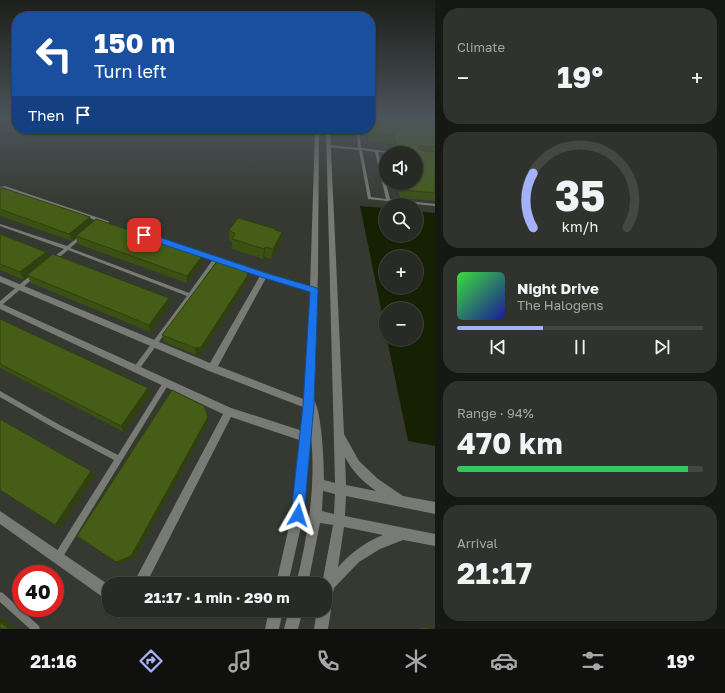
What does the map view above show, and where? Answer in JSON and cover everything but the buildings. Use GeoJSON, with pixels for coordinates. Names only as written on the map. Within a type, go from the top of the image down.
{"type":"FeatureCollection","features":[{"type":"Feature","properties":{"kind":"street"},"geometry":{"type":"LineString","coordinates":[[284,577],[298,515],[308,399],[314,290],[317,148]]}},
{"type":"Feature","properties":{"kind":"street"},"geometry":{"type":"LineString","coordinates":[[328,148],[341,490],[339,522],[329,577]]}},
{"type":"Feature","properties":{"kind":"street"},"geometry":{"type":"LineString","coordinates":[[316,172],[330,173]]}},
{"type":"Feature","properties":{"kind":"street"},"geometry":{"type":"LineString","coordinates":[[0,188],[5,188],[98,223],[115,225]]}},
{"type":"Feature","properties":{"kind":"street"},"geometry":{"type":"LineString","coordinates":[[187,250],[314,290]]}},
{"type":"Feature","properties":{"kind":"street"},"geometry":{"type":"LineString","coordinates":[[212,368],[264,275]]}},
{"type":"Feature","properties":{"kind":"street"},"geometry":{"type":"LineString","coordinates":[[0,279],[212,368],[308,399]]}},
{"type":"Feature","properties":{"kind":"street"},"geometry":{"type":"LineString","coordinates":[[0,305],[229,412],[305,437]]}},
{"type":"Feature","properties":{"kind":"street"},"geometry":{"type":"LineString","coordinates":[[303,577],[316,516],[319,484],[316,428],[308,399]]}},
{"type":"Feature","properties":{"kind":"street"},"geometry":{"type":"LineString","coordinates":[[143,577],[229,412]]}},
{"type":"Feature","properties":{"kind":"street"},"geometry":{"type":"LineString","coordinates":[[339,436],[355,465],[374,483],[404,502]]}},
{"type":"Feature","properties":{"kind":"street"},"geometry":{"type":"LineString","coordinates":[[319,484],[341,490],[435,508]]}},
{"type":"Feature","properties":{"kind":"street"},"geometry":{"type":"LineString","coordinates":[[316,516],[339,522],[435,540]]}},
{"type":"Feature","properties":{"kind":"street"},"geometry":{"type":"LineString","coordinates":[[0,517],[102,588]]}},
{"type":"Feature","properties":{"kind":"street"},"geometry":{"type":"LineString","coordinates":[[332,581],[355,558],[376,544],[403,534]]}},
{"type":"Feature","properties":{"kind":"street"},"geometry":{"type":"LineString","coordinates":[[272,629],[275,617]]}},
{"type":"Feature","properties":{"kind":"street"},"geometry":{"type":"LineString","coordinates":[[291,629],[294,617]]}},
{"type":"Feature","properties":{"kind":"street"},"geometry":{"type":"LineString","coordinates":[[320,629],[323,617]]}},
{"type":"Feature","properties":{"kind":"lane"},"geometry":{"type":"LineString","coordinates":[[353,148],[379,152]]}},
{"type":"Feature","properties":{"kind":"lane"},"geometry":{"type":"LineString","coordinates":[[360,149],[369,198],[379,199]]}},
{"type":"Feature","properties":{"kind":"lane"},"geometry":{"type":"LineString","coordinates":[[376,152],[388,198]]}},
{"type":"Feature","properties":{"kind":"lane"},"geometry":{"type":"LineString","coordinates":[[423,204],[435,205]]}},
{"type":"Feature","properties":{"kind":"lane"},"geometry":{"type":"LineString","coordinates":[[0,225],[67,248],[190,295]]}},
{"type":"Feature","properties":{"kind":"lane"},"geometry":{"type":"LineString","coordinates":[[49,263],[84,234]]}},
{"type":"Feature","properties":{"kind":"lane"},"geometry":{"type":"LineString","coordinates":[[136,369],[216,259]]}},
{"type":"Feature","properties":{"kind":"lane"},"geometry":{"type":"LineString","coordinates":[[0,305],[37,273]]}},
{"type":"Feature","properties":{"kind":"lane"},"geometry":{"type":"LineString","coordinates":[[58,557],[166,383]]}},
{"type":"Feature","properties":{"kind":"lane"},"geometry":{"type":"LineString","coordinates":[[0,394],[56,426],[119,459]]}},
{"type":"Feature","properties":{"kind":"lane"},"geometry":{"type":"LineString","coordinates":[[0,596],[36,629]]}},
{"type":"Feature","properties":{"kind":"shaded area"},"geometry":{"type":"Polygon","coordinates":[[[360,206],[379,207],[379,242],[423,242],[423,212],[435,213],[435,446],[408,441],[388,346],[423,346],[423,302],[380,302],[360,206]]]}},
{"type":"Feature","properties":{"kind":"route"},"geometry":{"type":"LineString","coordinates":[[144,235],[314,290],[308,405],[298,515]]}}]}
